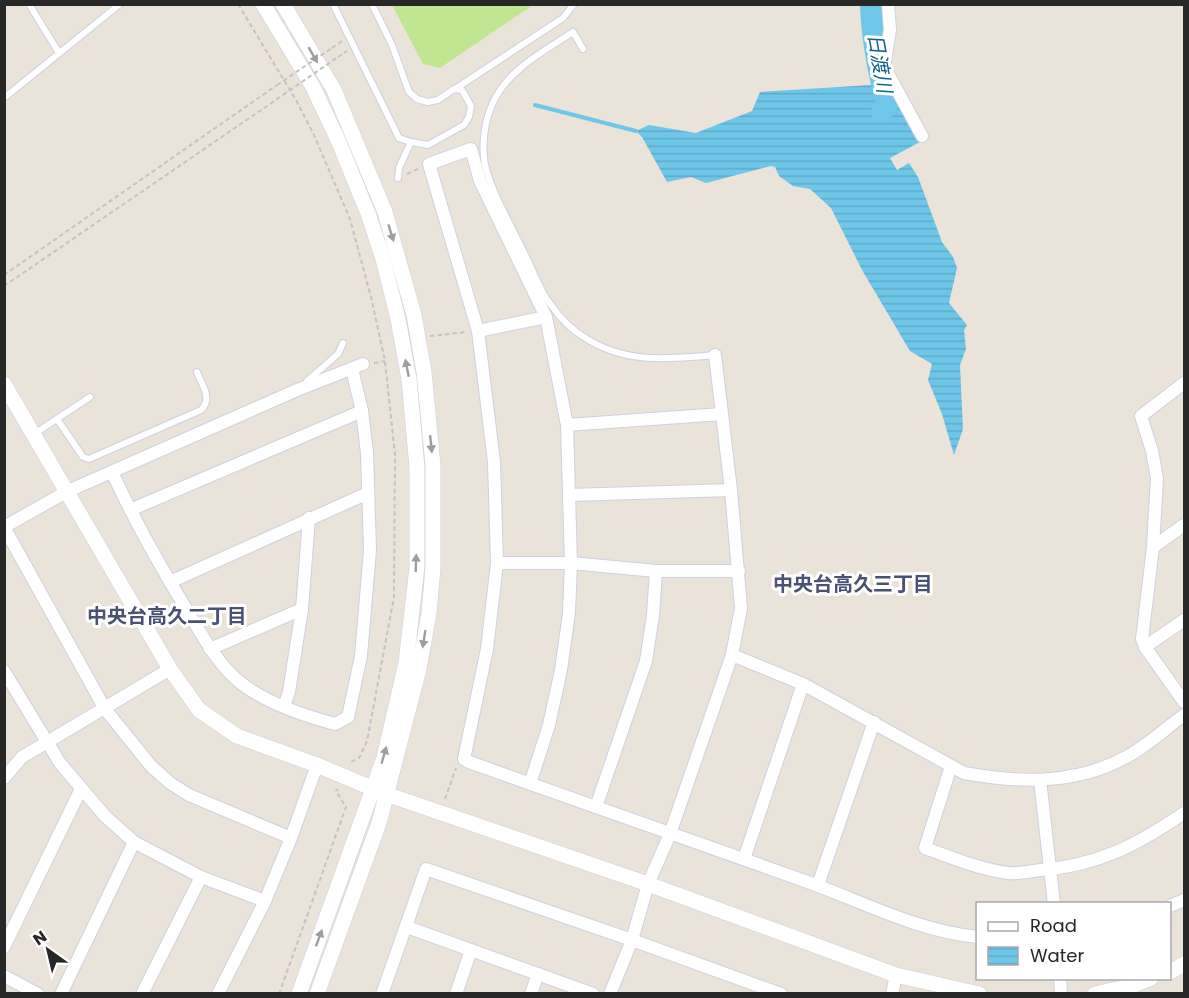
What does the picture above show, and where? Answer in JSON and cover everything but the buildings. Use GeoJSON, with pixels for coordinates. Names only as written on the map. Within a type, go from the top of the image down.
{"type":"FeatureCollection","features":[{"type":"Feature","properties":{"kind":"street"},"geometry":{"type":"LineString","coordinates":[[262,4],[313,87],[338,140],[369,216],[398,319],[409,379],[417,468],[417,567],[406,663],[384,758],[379,791],[379,823],[317,993]]}},
{"type":"Feature","properties":{"kind":"street"},"geometry":{"type":"LineString","coordinates":[[283,4],[334,90],[385,212],[414,315],[424,372],[433,465],[434,520],[430,601],[419,669],[379,791],[300,993]]}},
{"type":"Feature","properties":{"kind":"street"},"geometry":{"type":"LineString","coordinates":[[888,4],[890,30],[884,66],[922,136]]}},
{"type":"Feature","properties":{"kind":"street"},"geometry":{"type":"LineString","coordinates":[[530,784],[549,725],[561,670],[569,613],[572,563],[567,425],[546,317],[480,181],[471,149],[429,164],[478,331],[494,462],[497,563],[487,649],[464,759],[530,784],[670,834],[818,885],[909,922],[976,937]]}},
{"type":"Feature","properties":{"kind":"street"},"geometry":{"type":"LineString","coordinates":[[478,331],[546,317]]}},
{"type":"Feature","properties":{"kind":"street"},"geometry":{"type":"LineString","coordinates":[[610,993],[632,940],[648,884],[670,834],[732,655],[741,608],[731,490],[715,355]]}},
{"type":"Feature","properties":{"kind":"street"},"geometry":{"type":"LineString","coordinates":[[112,472],[130,510],[210,649],[236,678],[262,696],[309,717],[335,724],[348,717],[361,656],[370,550],[367,453],[357,367],[297,390],[68,491],[4,527],[105,709],[144,758],[170,783],[189,795],[291,838]]}},
{"type":"Feature","properties":{"kind":"street"},"geometry":{"type":"LineString","coordinates":[[1185,383],[1141,416],[1152,451],[1156,478],[1154,547],[1142,639],[1145,647],[1185,702]]}},
{"type":"Feature","properties":{"kind":"street"},"geometry":{"type":"LineString","coordinates":[[4,384],[170,669],[200,710],[237,736],[317,765],[379,791],[648,884],[896,975],[979,993]]}},
{"type":"Feature","properties":{"kind":"street"},"geometry":{"type":"LineString","coordinates":[[130,510],[362,411]]}},
{"type":"Feature","properties":{"kind":"street"},"geometry":{"type":"LineString","coordinates":[[567,425],[722,414]]}},
{"type":"Feature","properties":{"kind":"street"},"geometry":{"type":"LineString","coordinates":[[570,495],[731,490]]}},
{"type":"Feature","properties":{"kind":"street"},"geometry":{"type":"LineString","coordinates":[[170,582],[368,493]]}},
{"type":"Feature","properties":{"kind":"street"},"geometry":{"type":"LineString","coordinates":[[284,706],[289,692],[302,609],[309,518]]}},
{"type":"Feature","properties":{"kind":"street"},"geometry":{"type":"LineString","coordinates":[[1154,547],[1185,525]]}},
{"type":"Feature","properties":{"kind":"street"},"geometry":{"type":"LineString","coordinates":[[497,563],[572,563],[656,571],[739,571]]}},
{"type":"Feature","properties":{"kind":"street"},"geometry":{"type":"LineString","coordinates":[[596,807],[646,661],[653,615],[656,571]]}},
{"type":"Feature","properties":{"kind":"street"},"geometry":{"type":"LineString","coordinates":[[210,649],[302,609]]}},
{"type":"Feature","properties":{"kind":"street"},"geometry":{"type":"LineString","coordinates":[[1145,647],[1185,620]]}},
{"type":"Feature","properties":{"kind":"street"},"geometry":{"type":"LineString","coordinates":[[732,655],[803,684],[964,773],[994,778],[1040,780],[1088,774],[1128,756],[1185,715]]}},
{"type":"Feature","properties":{"kind":"street"},"geometry":{"type":"LineString","coordinates":[[4,778],[22,757],[170,669]]}},
{"type":"Feature","properties":{"kind":"street"},"geometry":{"type":"LineString","coordinates":[[4,671],[9,689],[81,789],[105,816],[134,842],[201,877],[265,901]]}},
{"type":"Feature","properties":{"kind":"street"},"geometry":{"type":"LineString","coordinates":[[744,859],[803,684]]}},
{"type":"Feature","properties":{"kind":"street"},"geometry":{"type":"LineString","coordinates":[[818,885],[874,722]]}},
{"type":"Feature","properties":{"kind":"street"},"geometry":{"type":"LineString","coordinates":[[218,993],[265,901],[317,765]]}},
{"type":"Feature","properties":{"kind":"street"},"geometry":{"type":"LineString","coordinates":[[951,766],[924,848],[966,863],[1010,873],[1050,869],[1097,860],[1123,850],[1185,813]]}},
{"type":"Feature","properties":{"kind":"street"},"geometry":{"type":"LineString","coordinates":[[1040,780],[1054,902]]}},
{"type":"Feature","properties":{"kind":"street"},"geometry":{"type":"LineString","coordinates":[[4,947],[81,789]]}},
{"type":"Feature","properties":{"kind":"street"},"geometry":{"type":"LineString","coordinates":[[61,993],[134,842]]}},
{"type":"Feature","properties":{"kind":"street"},"geometry":{"type":"LineString","coordinates":[[382,993],[426,869],[781,993]]}},
{"type":"Feature","properties":{"kind":"street"},"geometry":{"type":"LineString","coordinates":[[142,993],[201,877]]}},
{"type":"Feature","properties":{"kind":"street"},"geometry":{"type":"LineString","coordinates":[[1171,906],[1185,900]]}},
{"type":"Feature","properties":{"kind":"street"},"geometry":{"type":"LineString","coordinates":[[407,927],[593,993]]}},
{"type":"Feature","properties":{"kind":"street"},"geometry":{"type":"LineString","coordinates":[[456,993],[471,950]]}},
{"type":"Feature","properties":{"kind":"street"},"geometry":{"type":"LineString","coordinates":[[1171,971],[1185,964]]}},
{"type":"Feature","properties":{"kind":"street"},"geometry":{"type":"LineString","coordinates":[[531,993],[537,974]]}},
{"type":"Feature","properties":{"kind":"street"},"geometry":{"type":"LineString","coordinates":[[892,993],[896,975]]}},
{"type":"Feature","properties":{"kind":"street"},"geometry":{"type":"LineString","coordinates":[[4,976],[38,993]]}},
{"type":"Feature","properties":{"kind":"street"},"geometry":{"type":"LineString","coordinates":[[1095,993],[1131,986],[1146,980]]}},
{"type":"Feature","properties":{"kind":"lane"},"geometry":{"type":"LineString","coordinates":[[29,4],[59,53]]}},
{"type":"Feature","properties":{"kind":"lane"},"geometry":{"type":"LineString","coordinates":[[4,98],[120,4]]}},
{"type":"Feature","properties":{"kind":"lane"},"geometry":{"type":"LineString","coordinates":[[333,4],[399,138],[428,145],[464,125],[471,106],[462,90],[454,90]]}},
{"type":"Feature","properties":{"kind":"lane"},"geometry":{"type":"LineString","coordinates":[[372,4],[392,45],[409,92],[417,99],[428,102],[438,100],[563,18],[574,4]]}},
{"type":"Feature","properties":{"kind":"lane"},"geometry":{"type":"LineString","coordinates":[[583,49],[573,32],[509,77],[496,96],[486,121],[483,146],[489,180],[549,304],[566,323],[587,340],[624,356],[655,359],[715,355]]}},
{"type":"Feature","properties":{"kind":"lane"},"geometry":{"type":"LineString","coordinates":[[398,178],[399,168],[411,142]]}},
{"type":"Feature","properties":{"kind":"lane"},"geometry":{"type":"LineString","coordinates":[[297,390],[326,367],[338,354],[342,343]]}},
{"type":"Feature","properties":{"kind":"lane"},"geometry":{"type":"LineString","coordinates":[[57,419],[83,457],[89,459],[201,410],[208,399],[197,372]]}},
{"type":"Feature","properties":{"kind":"lane"},"geometry":{"type":"LineString","coordinates":[[34,434],[90,397]]}},
{"type":"Feature","properties":{"kind":"path"},"geometry":{"type":"LineString","coordinates":[[4,275],[348,37]]}},
{"type":"Feature","properties":{"kind":"path"},"geometry":{"type":"LineString","coordinates":[[4,286],[338,57]]}},
{"type":"Feature","properties":{"kind":"path"},"geometry":{"type":"LineString","coordinates":[[430,336],[478,331]]}},
{"type":"Feature","properties":{"kind":"path"},"geometry":{"type":"LineString","coordinates":[[445,800],[456,768],[464,759]]}},
{"type":"Feature","properties":{"kind":"green space"},"geometry":{"type":"Polygon","coordinates":[[[392,5],[533,5],[440,68],[423,64],[392,5]]]}},
{"type":"Feature","properties":{"kind":"water"},"geometry":{"type":"Polygon","coordinates":[[[887,84],[920,142],[890,158],[897,170],[909,163],[918,177],[942,242],[953,257],[957,268],[949,303],[967,325],[964,330],[966,349],[960,365],[963,429],[954,455],[942,414],[928,380],[932,364],[910,351],[862,270],[831,208],[810,189],[793,186],[779,176],[775,167],[771,166],[706,183],[691,177],[667,182],[642,137],[636,131],[649,125],[696,133],[752,111],[760,92],[887,84]]]}},
{"type":"Feature","properties":{"kind":"waterway","name":"日渡川"},"geometry":{"type":"LineString","coordinates":[[871,4],[874,43],[887,105],[882,112]]}},
{"type":"Feature","properties":{"kind":"waterway"},"geometry":{"type":"LineString","coordinates":[[535,105],[636,131]]}},
{"type":"Feature","properties":{"kind":"district","name":"中央台高久三丁目"},"geometry":{"type":"Point","coordinates":[853,584]}},
{"type":"Feature","properties":{"kind":"district","name":"中央台高久二丁目"},"geometry":{"type":"Point","coordinates":[167,616]}}]}
